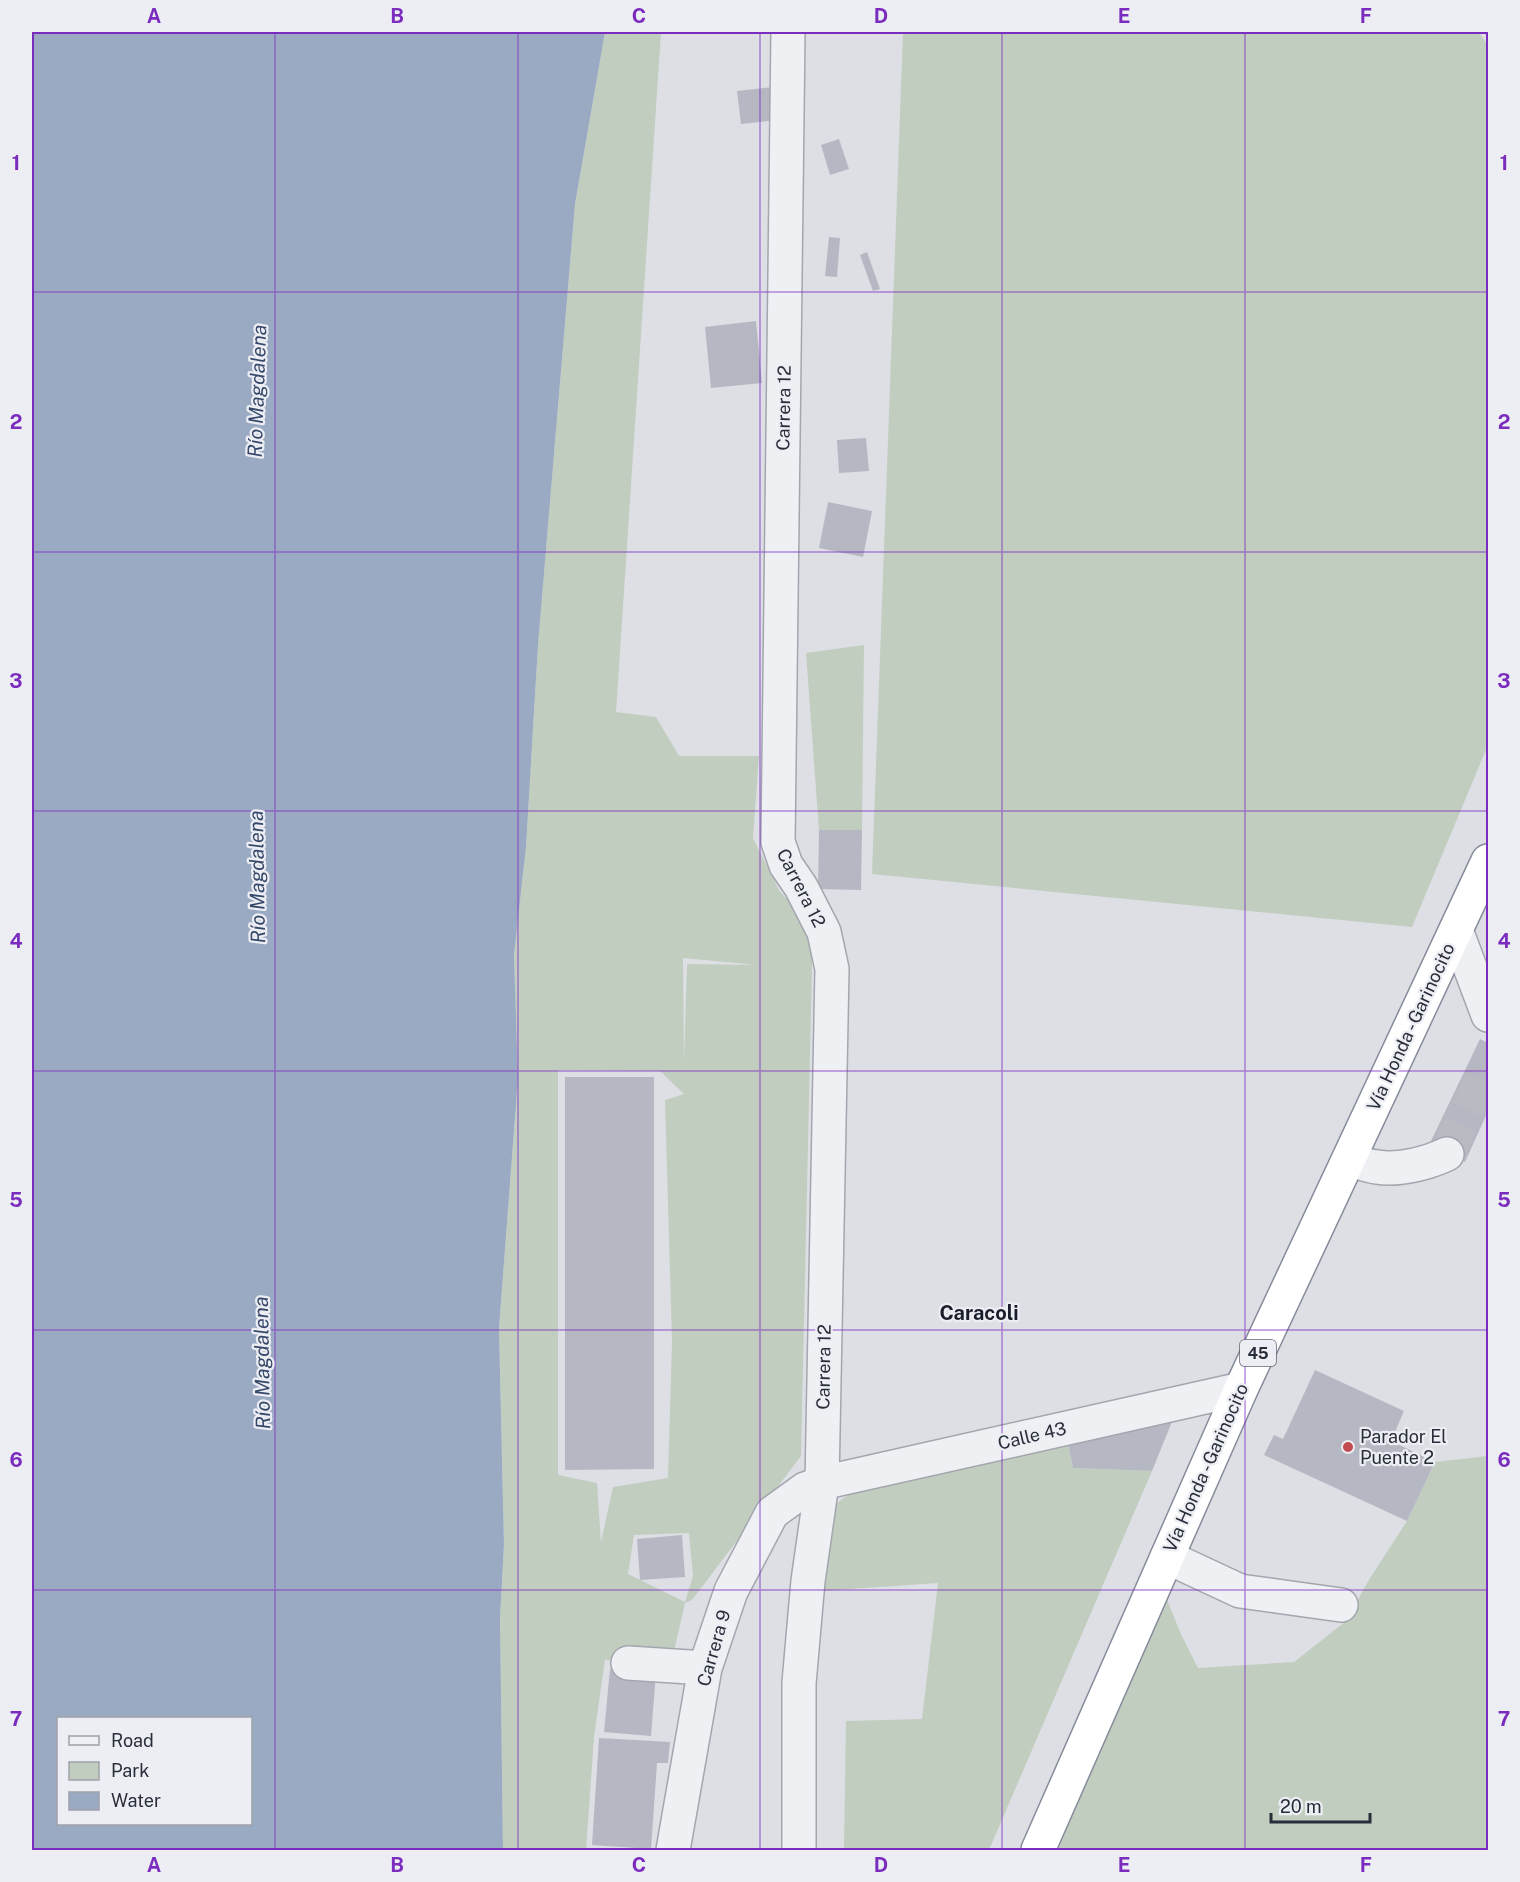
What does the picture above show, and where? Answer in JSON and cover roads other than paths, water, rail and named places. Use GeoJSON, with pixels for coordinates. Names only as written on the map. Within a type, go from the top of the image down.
{"type":"FeatureCollection","features":[{"type":"Feature","properties":{"kind":"highway","name":"Vía Honda - Garinocito"},"geometry":{"type":"LineString","coordinates":[[1038,1851],[1241,1389],[1488,861]]}},
{"type":"Feature","properties":{"kind":"street","name":"Carrera 12"},"geometry":{"type":"LineString","coordinates":[[788,32],[778,842],[786,865],[801,887],[824,932],[832,969],[822,1483],[808,1581],[799,1683],[799,1851]]}},
{"type":"Feature","properties":{"kind":"street"},"geometry":{"type":"LineString","coordinates":[[1456,930],[1488,1015]]}},
{"type":"Feature","properties":{"kind":"street"},"geometry":{"type":"LineString","coordinates":[[1349,1159],[1378,1167],[1408,1166],[1434,1160],[1447,1154]]}},
{"type":"Feature","properties":{"kind":"street","name":"Calle 43"},"geometry":{"type":"LineString","coordinates":[[822,1483],[1241,1389]]}},
{"type":"Feature","properties":{"kind":"street","name":"Carrera 9"},"geometry":{"type":"LineString","coordinates":[[673,1851],[705,1668],[731,1591],[772,1513],[805,1489],[822,1483]]}},
{"type":"Feature","properties":{"kind":"street"},"geometry":{"type":"LineString","coordinates":[[1167,1557],[1240,1591],[1341,1605]]}},
{"type":"Feature","properties":{"kind":"street"},"geometry":{"type":"LineString","coordinates":[[628,1663],[705,1668]]}},
{"type":"Feature","properties":{"kind":"water","name":"Río Magdalena"},"geometry":{"type":"Polygon","coordinates":[[[32,32],[605,32],[575,204],[538,645],[526,847],[514,955],[518,1078],[499,1328],[504,1545],[500,1618],[503,1850],[32,1850],[32,32]]]}},
{"type":"Feature","properties":{"kind":"tunnel"},"geometry":{"type":"LineString","coordinates":[[1447,1154],[1488,1065]]}},
{"type":"Feature","properties":{"kind":"place","name":"Parador El Puente 2"},"geometry":{"type":"Point","coordinates":[1348,1447]}},
{"type":"Feature","properties":{"kind":"district","name":"Caracoli"},"geometry":{"type":"Point","coordinates":[979,1313]}}]}
